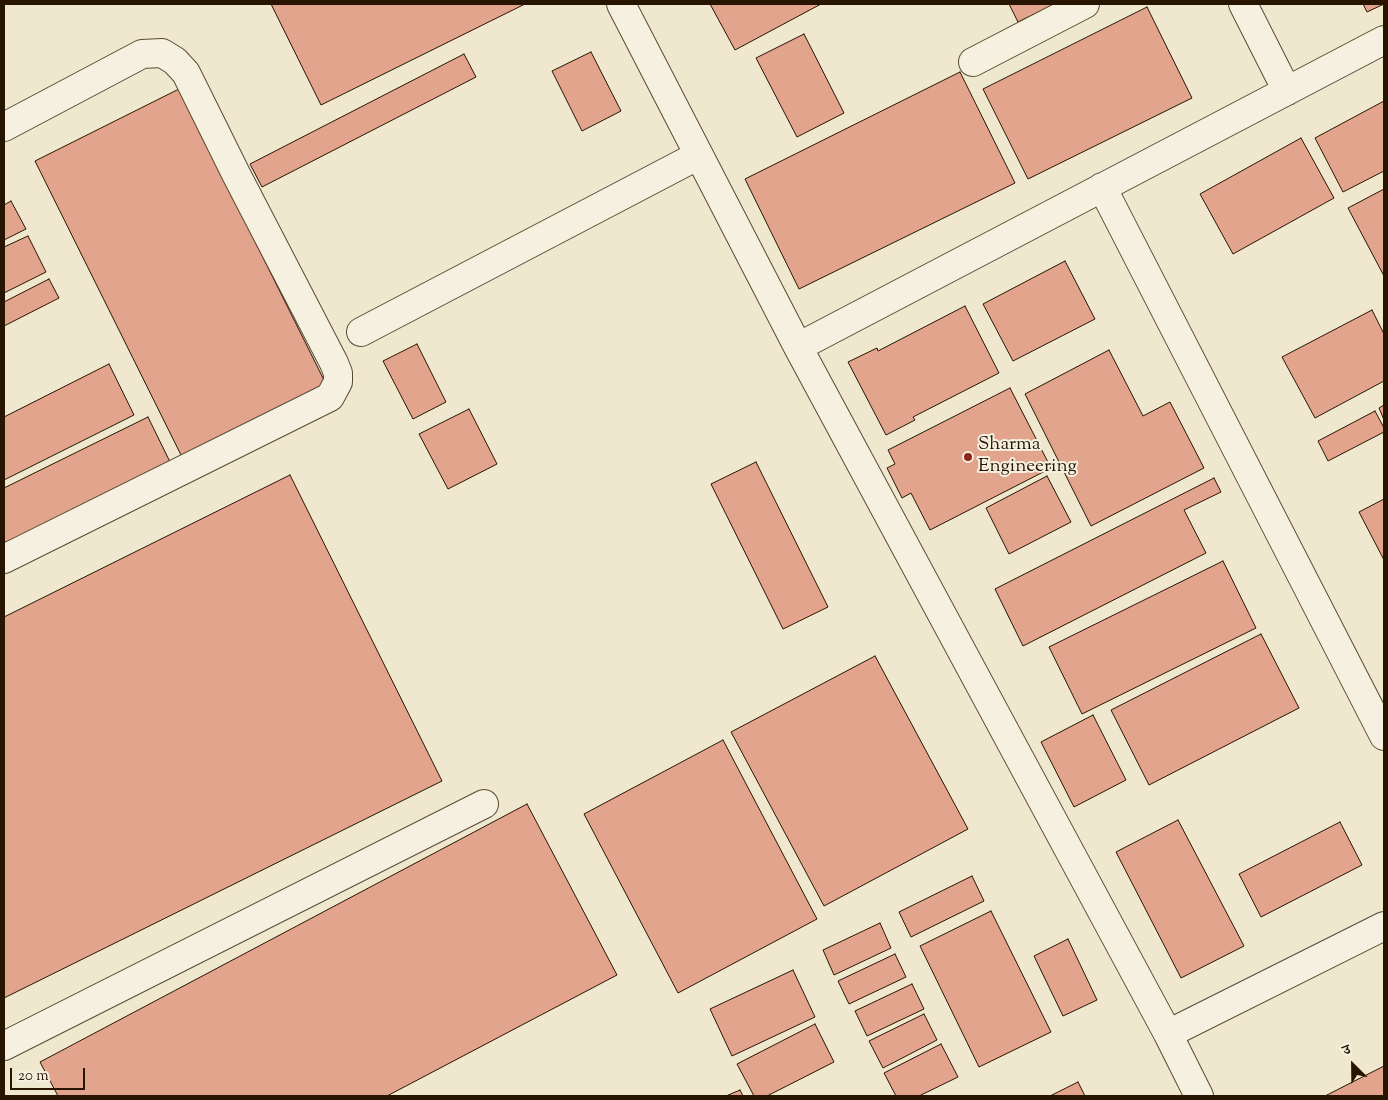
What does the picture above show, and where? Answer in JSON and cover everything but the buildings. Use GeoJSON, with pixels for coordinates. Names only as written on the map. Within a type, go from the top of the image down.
{"type":"FeatureCollection","features":[{"type":"Feature","properties":{"kind":"lane"},"geometry":{"type":"LineString","coordinates":[[621,4],[798,347],[1168,1034],[1199,1096]]}},
{"type":"Feature","properties":{"kind":"lane"},"geometry":{"type":"LineString","coordinates":[[972,62],[1085,4]]}},
{"type":"Feature","properties":{"kind":"lane"},"geometry":{"type":"LineString","coordinates":[[1243,4],[1287,90]]}},
{"type":"Feature","properties":{"kind":"lane"},"geometry":{"type":"LineString","coordinates":[[798,347],[1384,40]]}},
{"type":"Feature","properties":{"kind":"lane"},"geometry":{"type":"LineString","coordinates":[[4,127],[142,54],[162,53],[175,61],[186,73],[240,183],[334,363],[338,373],[338,382],[330,397],[4,559]]}},
{"type":"Feature","properties":{"kind":"lane"},"geometry":{"type":"LineString","coordinates":[[361,332],[699,155]]}},
{"type":"Feature","properties":{"kind":"lane"},"geometry":{"type":"LineString","coordinates":[[1102,187],[1384,736]]}},
{"type":"Feature","properties":{"kind":"lane"},"geometry":{"type":"LineString","coordinates":[[4,1046],[484,804]]}},
{"type":"Feature","properties":{"kind":"lane"},"geometry":{"type":"LineString","coordinates":[[1168,1034],[1384,926]]}},
{"type":"Feature","properties":{"kind":"place","name":"Sharma Engineering"},"geometry":{"type":"Point","coordinates":[968,457]}}]}
